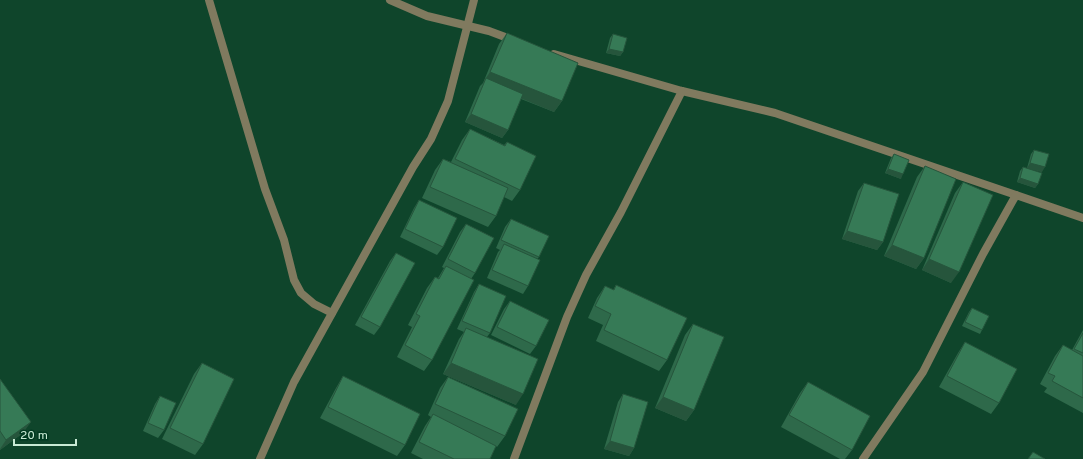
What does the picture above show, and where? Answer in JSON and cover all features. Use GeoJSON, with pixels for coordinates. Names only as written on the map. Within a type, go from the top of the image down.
{"type":"FeatureCollection","features":[{"type":"Feature","properties":{"kind":"street"},"geometry":{"type":"LineString","coordinates":[[209,0],[265,189],[284,240],[294,280],[301,293],[314,304],[332,313]]}},
{"type":"Feature","properties":{"kind":"street"},"geometry":{"type":"LineString","coordinates":[[390,0],[427,16],[489,31],[523,44]]}},
{"type":"Feature","properties":{"kind":"street"},"geometry":{"type":"LineString","coordinates":[[260,459],[294,382],[413,167],[431,139],[448,101],[464,42],[466,26],[474,0]]}},
{"type":"Feature","properties":{"kind":"street"},"geometry":{"type":"LineString","coordinates":[[544,51],[682,91],[774,113],[1083,218]]}},
{"type":"Feature","properties":{"kind":"street"},"geometry":{"type":"LineString","coordinates":[[514,459],[567,317],[586,275],[621,212],[682,91]]}},
{"type":"Feature","properties":{"kind":"street"},"geometry":{"type":"LineString","coordinates":[[863,459],[922,372],[983,254],[1016,195]]}},
{"type":"Feature","properties":{"kind":"building"},"geometry":{"type":"Polygon","coordinates":[[[507,33],[578,63],[562,101],[490,72],[507,33]]]}},
{"type":"Feature","properties":{"kind":"building"},"geometry":{"type":"Polygon","coordinates":[[[613,34],[627,38],[623,52],[609,49],[613,34]]]}},
{"type":"Feature","properties":{"kind":"building"},"geometry":{"type":"Polygon","coordinates":[[[486,78],[523,94],[508,130],[471,114],[486,78]]]}},
{"type":"Feature","properties":{"kind":"building"},"geometry":{"type":"Polygon","coordinates":[[[470,129],[505,146],[507,142],[536,156],[520,190],[455,159],[470,129]]]}},
{"type":"Feature","properties":{"kind":"building"},"geometry":{"type":"Polygon","coordinates":[[[1034,150],[1049,154],[1045,167],[1030,163],[1034,150]]]}},
{"type":"Feature","properties":{"kind":"building"},"geometry":{"type":"Polygon","coordinates":[[[894,154],[909,160],[903,174],[888,169],[894,154]]]}},
{"type":"Feature","properties":{"kind":"building"},"geometry":{"type":"Polygon","coordinates":[[[443,159],[508,188],[496,216],[430,187],[443,159]]]}},
{"type":"Feature","properties":{"kind":"building"},"geometry":{"type":"Polygon","coordinates":[[[925,166],[956,179],[924,258],[892,245],[925,166]]]}},
{"type":"Feature","properties":{"kind":"building"},"geometry":{"type":"Polygon","coordinates":[[[1023,167],[1042,173],[1038,184],[1020,178],[1023,167]]]}},
{"type":"Feature","properties":{"kind":"building"},"geometry":{"type":"Polygon","coordinates":[[[963,182],[993,195],[959,272],[929,259],[963,182]]]}},
{"type":"Feature","properties":{"kind":"building"},"geometry":{"type":"Polygon","coordinates":[[[864,183],[899,194],[883,242],[847,231],[864,183]]]}},
{"type":"Feature","properties":{"kind":"building"},"geometry":{"type":"Polygon","coordinates":[[[419,200],[457,218],[443,247],[405,229],[419,200]]]}},
{"type":"Feature","properties":{"kind":"building"},"geometry":{"type":"Polygon","coordinates":[[[511,219],[549,236],[539,257],[501,240],[511,219]]]}},
{"type":"Feature","properties":{"kind":"building"},"geometry":{"type":"Polygon","coordinates":[[[466,224],[494,238],[475,273],[448,259],[466,224]]]}},
{"type":"Feature","properties":{"kind":"building"},"geometry":{"type":"Polygon","coordinates":[[[504,244],[540,260],[528,286],[492,270],[504,244]]]}},
{"type":"Feature","properties":{"kind":"building"},"geometry":{"type":"Polygon","coordinates":[[[396,253],[415,263],[380,327],[361,317],[396,253]]]}},
{"type":"Feature","properties":{"kind":"building"},"geometry":{"type":"Polygon","coordinates":[[[446,266],[474,280],[432,360],[405,345],[420,316],[416,314],[435,277],[439,279],[446,266]]]}},
{"type":"Feature","properties":{"kind":"building"},"geometry":{"type":"Polygon","coordinates":[[[479,284],[506,296],[490,333],[462,321],[479,284]]]}},
{"type":"Feature","properties":{"kind":"building"},"geometry":{"type":"Polygon","coordinates":[[[616,285],[687,318],[667,360],[604,330],[611,314],[595,306],[605,286],[614,290],[616,285]]]}},
{"type":"Feature","properties":{"kind":"building"},"geometry":{"type":"Polygon","coordinates":[[[510,301],[549,320],[536,346],[497,327],[510,301]]]}},
{"type":"Feature","properties":{"kind":"building"},"geometry":{"type":"Polygon","coordinates":[[[972,308],[989,316],[982,330],[965,322],[972,308]]]}},
{"type":"Feature","properties":{"kind":"building"},"geometry":{"type":"Polygon","coordinates":[[[693,324],[724,337],[694,410],[663,397],[693,324]]]}},
{"type":"Feature","properties":{"kind":"building"},"geometry":{"type":"Polygon","coordinates":[[[466,328],[538,359],[523,394],[451,363],[466,328]]]}},
{"type":"Feature","properties":{"kind":"building"},"geometry":{"type":"Polygon","coordinates":[[[1083,333],[1083,353],[1074,349],[1083,333]]]}},
{"type":"Feature","properties":{"kind":"building"},"geometry":{"type":"Polygon","coordinates":[[[965,342],[1017,369],[999,403],[947,376],[965,342]]]}},
{"type":"Feature","properties":{"kind":"building"},"geometry":{"type":"Polygon","coordinates":[[[1063,345],[1083,356],[1083,398],[1052,381],[1055,376],[1048,373],[1063,345]]]}},
{"type":"Feature","properties":{"kind":"building"},"geometry":{"type":"Polygon","coordinates":[[[202,363],[234,379],[203,444],[170,428],[202,363]]]}},
{"type":"Feature","properties":{"kind":"building"},"geometry":{"type":"Polygon","coordinates":[[[343,376],[420,414],[405,445],[328,407],[343,376]]]}},
{"type":"Feature","properties":{"kind":"building"},"geometry":{"type":"Polygon","coordinates":[[[448,377],[518,409],[505,436],[435,404],[448,377]]]}},
{"type":"Feature","properties":{"kind":"building"},"geometry":{"type":"Polygon","coordinates":[[[0,379],[31,422],[6,440],[0,431],[0,379]]]}},
{"type":"Feature","properties":{"kind":"building"},"geometry":{"type":"Polygon","coordinates":[[[808,382],[870,416],[852,450],[789,415],[808,382]]]}},
{"type":"Feature","properties":{"kind":"building"},"geometry":{"type":"Polygon","coordinates":[[[623,394],[648,402],[634,448],[610,441],[623,394]]]}},
{"type":"Feature","properties":{"kind":"building"},"geometry":{"type":"Polygon","coordinates":[[[160,396],[176,403],[164,430],[148,423],[160,396]]]}},
{"type":"Feature","properties":{"kind":"building"},"geometry":{"type":"Polygon","coordinates":[[[433,414],[496,446],[490,459],[454,459],[419,442],[433,414]]]}},
{"type":"Feature","properties":{"kind":"building"},"geometry":{"type":"Polygon","coordinates":[[[1033,452],[1045,459],[1028,459],[1033,452]]]}}]}
